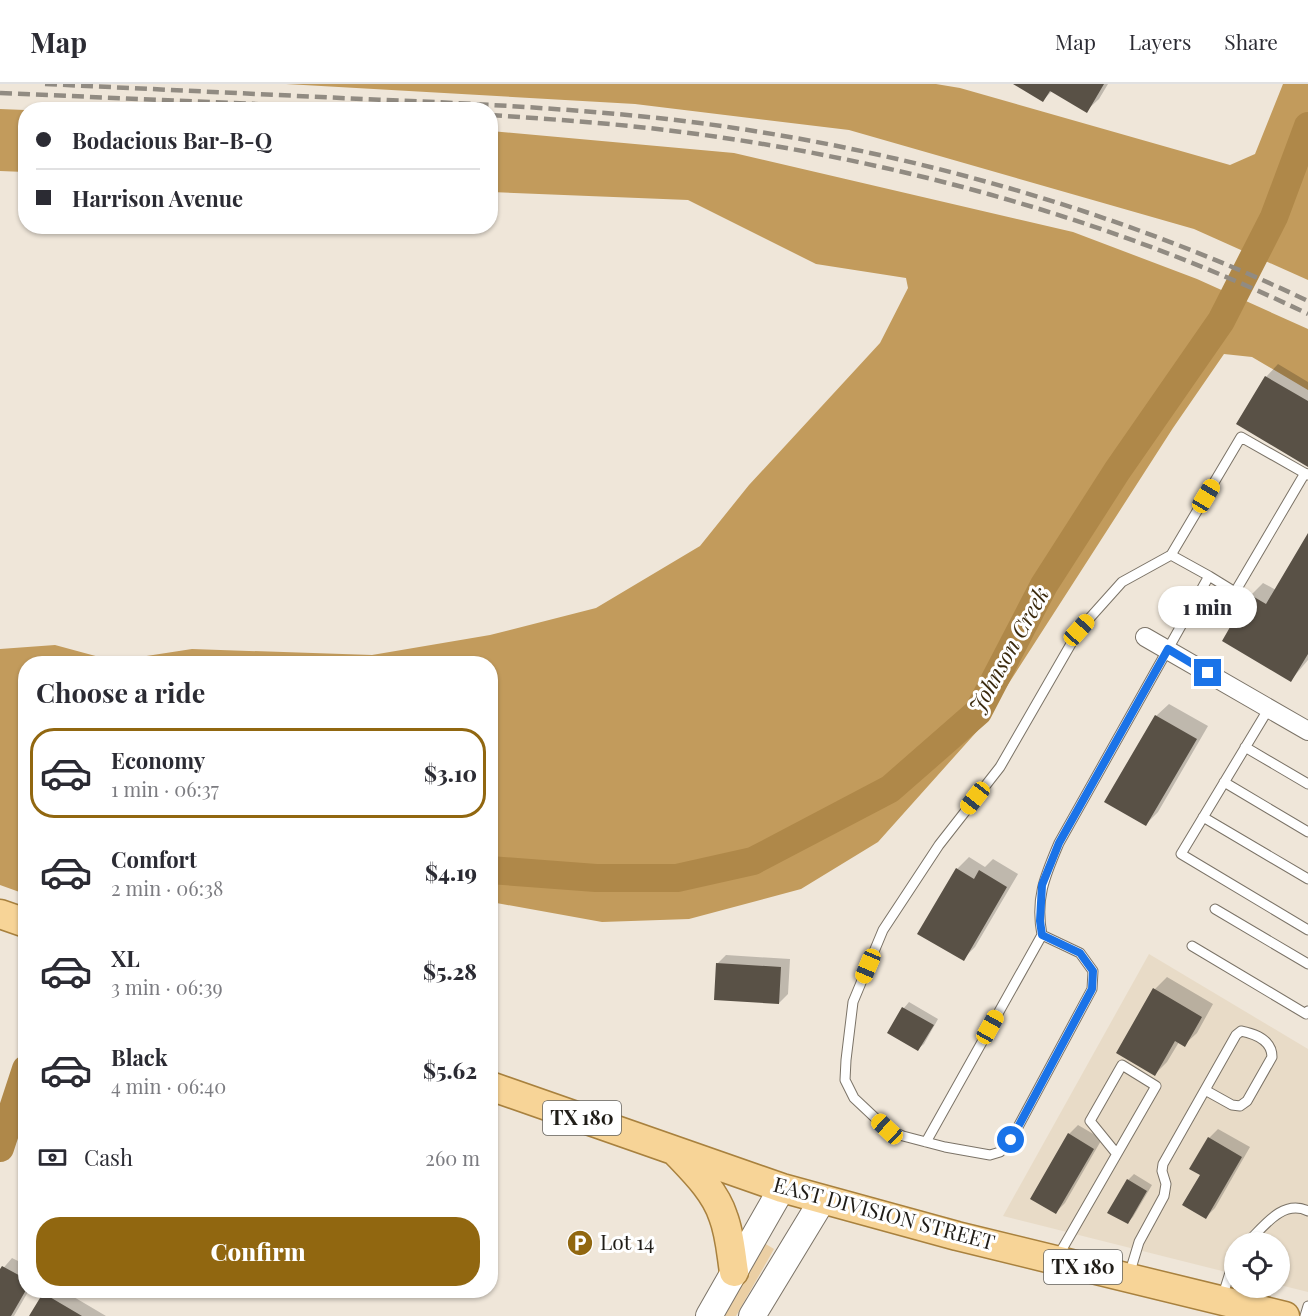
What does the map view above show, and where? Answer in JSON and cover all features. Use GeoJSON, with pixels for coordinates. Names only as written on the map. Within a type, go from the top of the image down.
{"type":"FeatureCollection","features":[{"type":"Feature","properties":{"kind":"main road"},"geometry":{"type":"LineString","coordinates":[[0,914],[18,921]]}},
{"type":"Feature","properties":{"kind":"main road","name":"EAST DIVISION STREET"},"geometry":{"type":"LineString","coordinates":[[498,1089],[782,1188],[957,1236],[1285,1316]]}},
{"type":"Feature","properties":{"kind":"main road"},"geometry":{"type":"LineString","coordinates":[[673,1150],[694,1171],[723,1214],[730,1239],[734,1272]]}},
{"type":"Feature","properties":{"kind":"main road"},"geometry":{"type":"LineString","coordinates":[[709,1316],[782,1188]]}},
{"type":"Feature","properties":{"kind":"main road"},"geometry":{"type":"LineString","coordinates":[[752,1316],[823,1199]]}},
{"type":"Feature","properties":{"kind":"street"},"geometry":{"type":"LineString","coordinates":[[1145,637],[1308,731]]}},
{"type":"Feature","properties":{"kind":"lane"},"geometry":{"type":"LineString","coordinates":[[1042,935],[1080,953],[1093,971],[1092,989],[1011,1140],[1000,1152],[990,1155],[903,1136],[887,1129],[854,1098],[845,1080],[853,1002],[883,930],[939,845],[1000,767],[1079,630],[1122,582],[1171,555],[1241,437],[1306,474],[1235,592],[1171,555]]}},
{"type":"Feature","properties":{"kind":"lane"},"geometry":{"type":"LineString","coordinates":[[926,1142],[1042,935],[1040,921],[1042,885],[1059,843],[1209,576]]}},
{"type":"Feature","properties":{"kind":"lane"},"geometry":{"type":"LineString","coordinates":[[1269,708],[1181,854],[1308,930]]}},
{"type":"Feature","properties":{"kind":"lane"},"geometry":{"type":"LineString","coordinates":[[1245,747],[1308,784]]}},
{"type":"Feature","properties":{"kind":"lane"},"geometry":{"type":"LineString","coordinates":[[1224,782],[1308,832]]}},
{"type":"Feature","properties":{"kind":"lane"},"geometry":{"type":"LineString","coordinates":[[1203,817],[1308,879]]}},
{"type":"Feature","properties":{"kind":"lane"},"geometry":{"type":"LineString","coordinates":[[1215,909],[1308,964]]}},
{"type":"Feature","properties":{"kind":"lane"},"geometry":{"type":"LineString","coordinates":[[1192,946],[1306,1014],[1308,1011]]}},
{"type":"Feature","properties":{"kind":"lane"},"geometry":{"type":"LineString","coordinates":[[1128,1278],[1139,1242],[1164,1197],[1166,1184],[1162,1171],[1163,1164],[1236,1035],[1241,1031],[1250,1033],[1269,1044],[1272,1058],[1247,1101],[1240,1106],[1232,1105],[1205,1090]]}},
{"type":"Feature","properties":{"kind":"lane"},"geometry":{"type":"LineString","coordinates":[[1056,1260],[1156,1086],[1122,1065],[1090,1121],[1116,1153]]}},
{"type":"Feature","properties":{"kind":"lane"},"geometry":{"type":"LineString","coordinates":[[1259,1232],[1282,1210],[1293,1207],[1308,1211]]}},
{"type":"Feature","properties":{"kind":"lane"},"geometry":{"type":"LineString","coordinates":[[1221,1300],[1224,1291]]}},
{"type":"Feature","properties":{"kind":"lane"},"geometry":{"type":"LineString","coordinates":[[1305,1316],[1308,1306]]}},
{"type":"Feature","properties":{"kind":"shaded area"},"geometry":{"type":"Polygon","coordinates":[[[286,84],[936,84],[960,88],[1230,165],[1255,154],[1283,84],[1308,84],[1308,280],[1194,229],[849,130],[635,104],[286,84]]]}},
{"type":"Feature","properties":{"kind":"shaded area"},"geometry":{"type":"Polygon","coordinates":[[[0,109],[18,110],[18,172],[0,171],[0,109]]]}},
{"type":"Feature","properties":{"kind":"shaded area"},"geometry":{"type":"Polygon","coordinates":[[[498,132],[734,153],[1073,232],[1197,279],[1308,329],[1308,390],[1252,357],[1224,354],[1173,428],[980,728],[878,842],[801,889],[689,919],[602,922],[498,903],[498,656],[146,656],[192,649],[372,655],[490,635],[596,608],[700,546],[749,485],[880,343],[908,288],[906,278],[816,264],[688,200],[498,192],[498,132]]]}},
{"type":"Feature","properties":{"kind":"shaded area"},"geometry":{"type":"Polygon","coordinates":[[[55,645],[96,656],[18,656],[18,891],[0,885],[0,649],[55,645]]]}},
{"type":"Feature","properties":{"kind":"shaded area"},"geometry":{"type":"Polygon","coordinates":[[[1149,954],[1308,1049],[1308,1292],[1290,1288],[1290,1232],[1224,1232],[1224,1271],[1003,1216],[1149,954]]]}},
{"type":"Feature","properties":{"kind":"shaded area"},"geometry":{"type":"Polygon","coordinates":[[[764,1243],[774,1249],[736,1316],[722,1316],[764,1243]]]}},
{"type":"Feature","properties":{"kind":"building"},"geometry":{"type":"Polygon","coordinates":[[[1013,84],[1104,84],[1087,113],[1050,91],[1043,102],[1013,84]]]}},
{"type":"Feature","properties":{"kind":"building"},"geometry":{"type":"Polygon","coordinates":[[[1265,376],[1308,401],[1308,467],[1236,424],[1265,376]]]}},
{"type":"Feature","properties":{"kind":"building"},"geometry":{"type":"Polygon","coordinates":[[[1308,533],[1308,654],[1291,682],[1222,641],[1249,594],[1266,604],[1308,533]]]}},
{"type":"Feature","properties":{"kind":"building"},"geometry":{"type":"Polygon","coordinates":[[[1155,715],[1197,739],[1146,826],[1104,802],[1155,715]]]}},
{"type":"Feature","properties":{"kind":"building"},"geometry":{"type":"Polygon","coordinates":[[[956,868],[974,879],[979,870],[1007,887],[964,961],[917,934],[956,868]]]}},
{"type":"Feature","properties":{"kind":"building"},"geometry":{"type":"Polygon","coordinates":[[[716,963],[781,967],[779,1004],[714,1000],[716,963]]]}},
{"type":"Feature","properties":{"kind":"building"},"geometry":{"type":"Polygon","coordinates":[[[1153,988],[1202,1017],[1185,1047],[1175,1041],[1155,1076],[1116,1053],[1153,988]]]}},
{"type":"Feature","properties":{"kind":"building"},"geometry":{"type":"Polygon","coordinates":[[[902,1007],[934,1025],[918,1051],[887,1033],[902,1007]]]}},
{"type":"Feature","properties":{"kind":"building"},"geometry":{"type":"Polygon","coordinates":[[[1068,1133],[1094,1149],[1056,1214],[1030,1199],[1068,1133]]]}},
{"type":"Feature","properties":{"kind":"building"},"geometry":{"type":"Polygon","coordinates":[[[1208,1137],[1242,1157],[1206,1219],[1182,1205],[1200,1175],[1189,1169],[1208,1137]]]}},
{"type":"Feature","properties":{"kind":"building"},"geometry":{"type":"Polygon","coordinates":[[[1127,1179],[1147,1191],[1128,1224],[1107,1213],[1127,1179]]]}},
{"type":"Feature","properties":{"kind":"building"},"geometry":{"type":"Polygon","coordinates":[[[2,1266],[18,1275],[18,1298],[21,1298],[11,1316],[0,1316],[0,1269],[2,1266]]]}},
{"type":"Feature","properties":{"kind":"building"},"geometry":{"type":"Polygon","coordinates":[[[40,1298],[51,1298],[82,1316],[29,1316],[40,1298]]]}},
{"type":"Feature","properties":{"kind":"waterway","name":"Johnson Creek"},"geometry":{"type":"LineString","coordinates":[[498,871],[596,878],[677,878],[753,861],[890,789],[978,712],[1044,585],[1117,471],[1221,321],[1274,217],[1308,126]]}},
{"type":"Feature","properties":{"kind":"waterway","name":"Johnson Creek"},"geometry":{"type":"LineString","coordinates":[[0,1148],[18,1093]]}},
{"type":"Feature","properties":{"kind":"railway"},"geometry":{"type":"LineString","coordinates":[[45,84],[438,102]]}},
{"type":"Feature","properties":{"kind":"railway"},"geometry":{"type":"LineString","coordinates":[[0,93],[209,102]]}},
{"type":"Feature","properties":{"kind":"railway"},"geometry":{"type":"LineString","coordinates":[[498,105],[629,115],[749,130],[913,163],[995,184],[1155,236],[1233,267],[1308,301]]}},
{"type":"Feature","properties":{"kind":"railway"},"geometry":{"type":"LineString","coordinates":[[498,116],[666,130],[831,156],[913,175],[1075,220],[1232,279],[1308,314]]}},
{"type":"Feature","properties":{"kind":"place","name":"Lot 14"},"geometry":{"type":"Point","coordinates":[580,1243]}},
{"type":"Feature","properties":{"kind":"route"},"geometry":{"type":"LineString","coordinates":[[1011,1140],[1092,989],[1093,971],[1080,953],[1042,935],[1040,921],[1042,885],[1059,843],[1168,649],[1208,673]]}}]}
